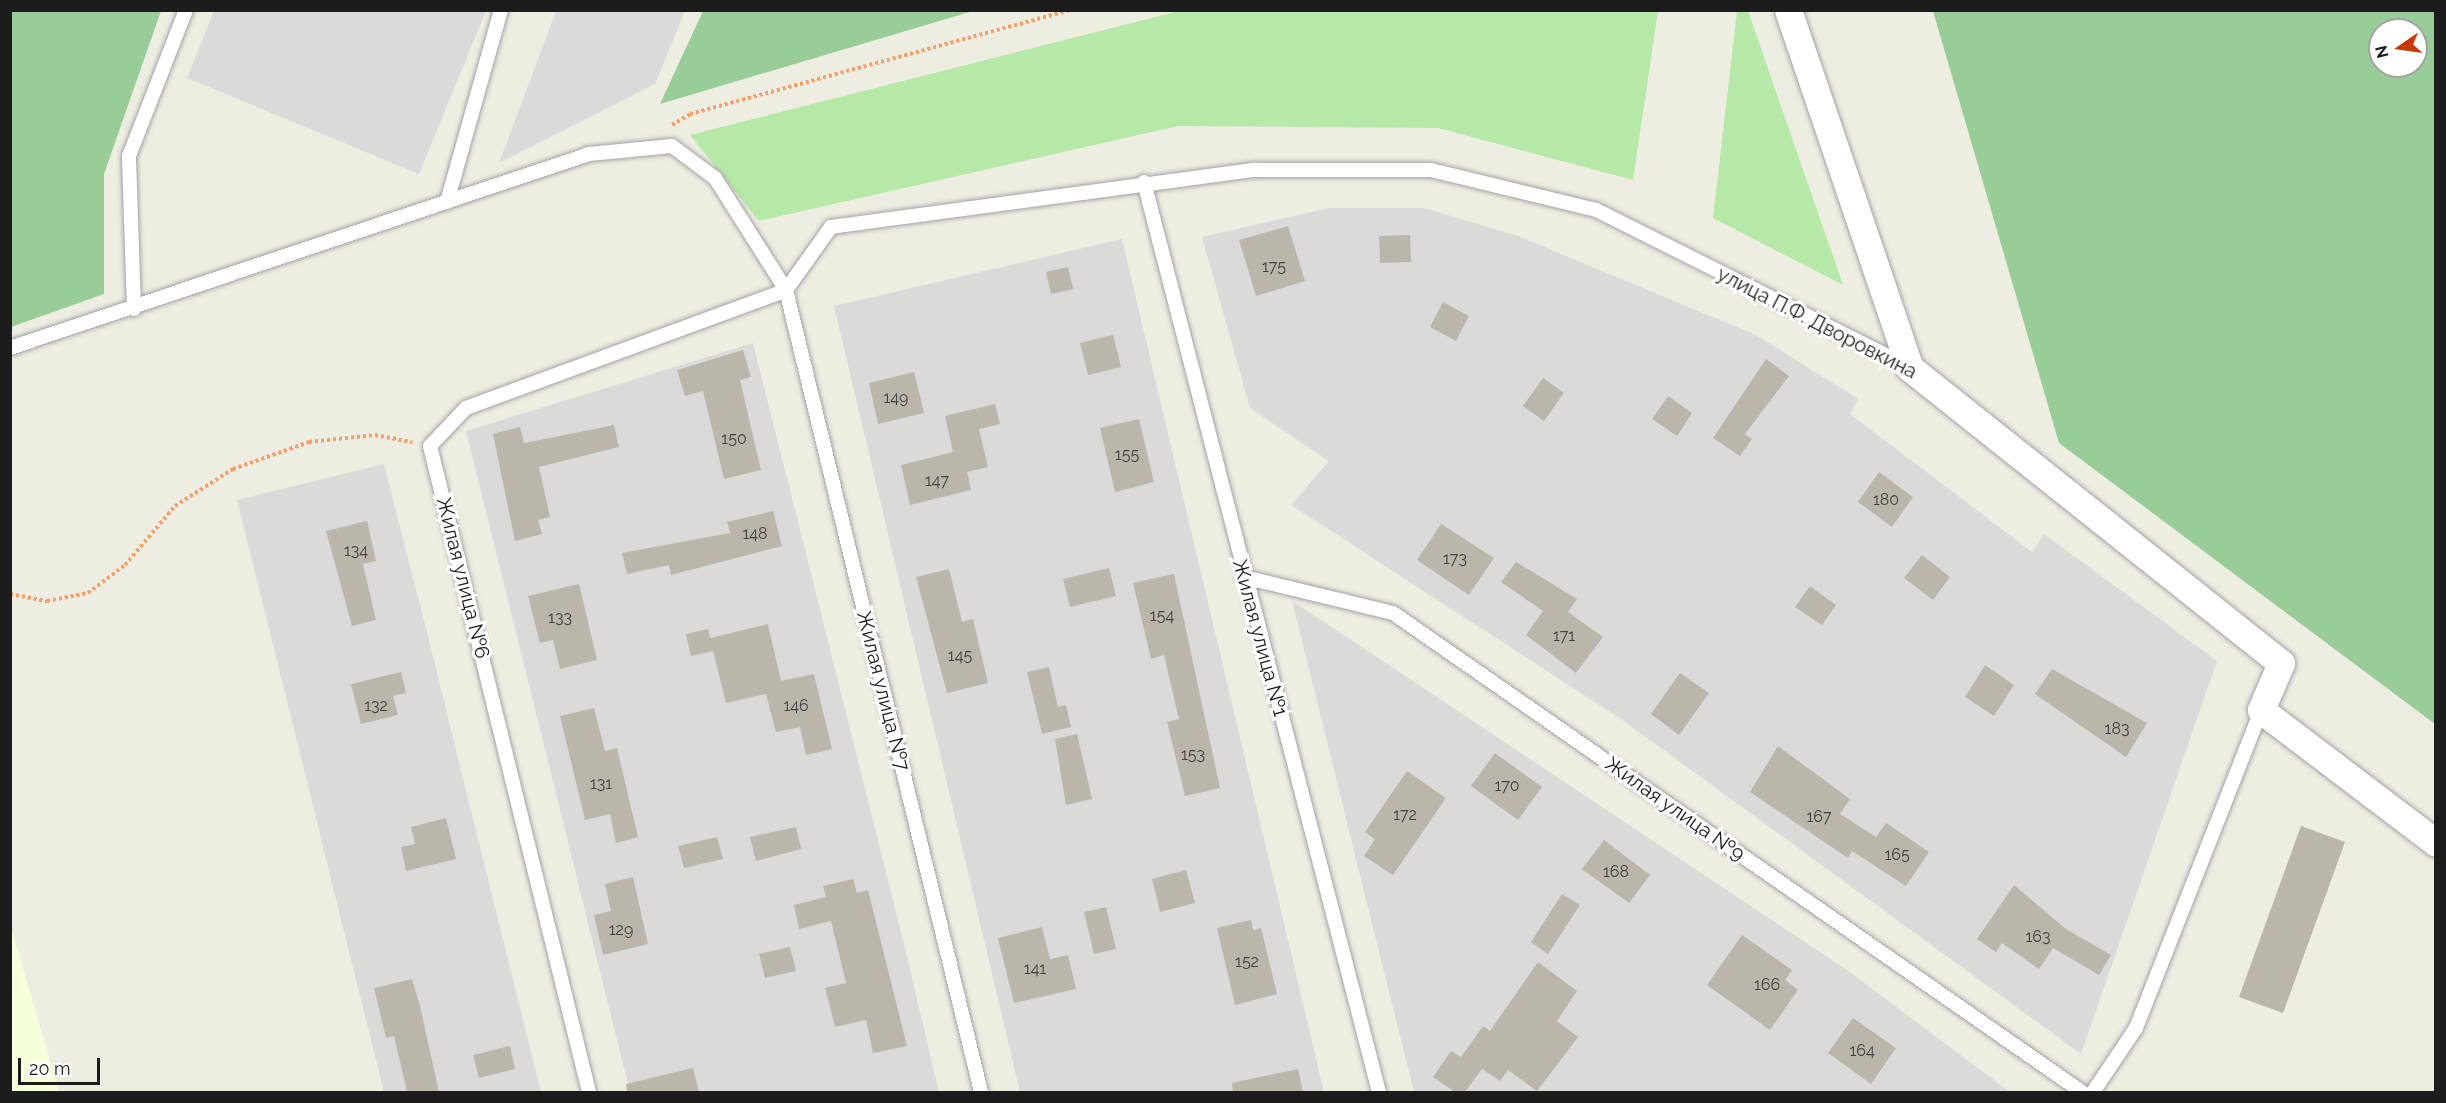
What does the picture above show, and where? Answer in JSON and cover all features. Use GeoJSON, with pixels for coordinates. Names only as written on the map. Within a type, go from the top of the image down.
{"type":"FeatureCollection","features":[{"type":"Feature","properties":{"kind":"street"},"geometry":{"type":"LineString","coordinates":[[1788,10],[1910,368]]}},
{"type":"Feature","properties":{"kind":"street","name":"улица П.Ф. Дворовкина"},"geometry":{"type":"LineString","coordinates":[[1910,368],[2282,663],[2260,710]]}},
{"type":"Feature","properties":{"kind":"street"},"geometry":{"type":"LineString","coordinates":[[2260,710],[2436,843]]}},
{"type":"Feature","properties":{"kind":"lane"},"geometry":{"type":"LineString","coordinates":[[134,309],[129,156],[186,10]]}},
{"type":"Feature","properties":{"kind":"lane"},"geometry":{"type":"LineString","coordinates":[[447,202],[501,10]]}},
{"type":"Feature","properties":{"kind":"lane","name":"Жилая улица №7"},"geometry":{"type":"LineString","coordinates":[[10,348],[134,309],[589,154],[672,146],[715,178],[786,290],[981,1092]]}},
{"type":"Feature","properties":{"kind":"lane","name":"улица П.Ф. Дворовкина"},"geometry":{"type":"LineString","coordinates":[[786,290],[831,227],[1144,182],[1255,170],[1431,170],[1596,210],[1910,368]]}},
{"type":"Feature","properties":{"kind":"lane","name":"Жилая улица №1"},"geometry":{"type":"LineString","coordinates":[[1144,182],[1244,577],[1379,1092]]}},
{"type":"Feature","properties":{"kind":"lane"},"geometry":{"type":"LineString","coordinates":[[430,446],[466,408],[786,290]]}},
{"type":"Feature","properties":{"kind":"lane","name":"Жилая улица №6"},"geometry":{"type":"LineString","coordinates":[[430,446],[589,1092]]}},
{"type":"Feature","properties":{"kind":"lane","name":"Жилая улица №9"},"geometry":{"type":"LineString","coordinates":[[1244,577],[1393,613],[2082,1092]]}},
{"type":"Feature","properties":{"kind":"lane"},"geometry":{"type":"LineString","coordinates":[[2092,1092],[2136,1028],[2260,710]]}},
{"type":"Feature","properties":{"kind":"path"},"geometry":{"type":"LineString","coordinates":[[663,130],[690,114],[1069,10]]}},
{"type":"Feature","properties":{"kind":"path"},"geometry":{"type":"LineString","coordinates":[[10,594],[47,601],[88,593],[125,565],[175,506],[255,461],[309,442],[375,435],[430,446]]}},
{"type":"Feature","properties":{"kind":"shaded area"},"geometry":{"type":"Polygon","coordinates":[[[214,11],[486,11],[419,174],[187,78],[214,11]]]}},
{"type":"Feature","properties":{"kind":"shaded area"},"geometry":{"type":"Polygon","coordinates":[[[556,11],[685,11],[655,84],[499,163],[556,11]]]}},
{"type":"Feature","properties":{"kind":"shaded area"},"geometry":{"type":"Polygon","coordinates":[[[1329,208],[1424,208],[1518,236],[1756,335],[1858,399],[1850,414],[2032,552],[2044,534],[2217,661],[2081,1054],[1621,719],[1291,505],[1329,461],[1250,408],[1202,237],[1329,208]]]}},
{"type":"Feature","properties":{"kind":"shaded area"},"geometry":{"type":"Polygon","coordinates":[[[1122,239],[1324,1092],[1020,1092],[834,306],[1122,239]]]}},
{"type":"Feature","properties":{"kind":"shaded area"},"geometry":{"type":"Polygon","coordinates":[[[753,343],[939,1092],[630,1092],[466,431],[753,343]]]}},
{"type":"Feature","properties":{"kind":"shaded area"},"geometry":{"type":"Polygon","coordinates":[[[384,464],[541,1092],[384,1092],[237,500],[384,464]]]}},
{"type":"Feature","properties":{"kind":"shaded area"},"geometry":{"type":"Polygon","coordinates":[[[1292,601],[1847,970],[2010,1092],[1414,1092],[1292,601]]]}},
{"type":"Feature","properties":{"kind":"shaded area"},"geometry":{"type":"Polygon","coordinates":[[[11,927],[59,1092],[11,1092],[11,927]]]}},
{"type":"Feature","properties":{"kind":"green space"},"geometry":{"type":"Polygon","coordinates":[[[703,10],[973,11],[660,104],[703,10]]]}},
{"type":"Feature","properties":{"kind":"green space"},"geometry":{"type":"Polygon","coordinates":[[[10,11],[161,11],[104,174],[104,294],[11,327],[10,11]]]}},
{"type":"Feature","properties":{"kind":"green space"},"geometry":{"type":"Polygon","coordinates":[[[1179,11],[1658,11],[1633,180],[1438,128],[1178,126],[759,221],[690,135],[1179,11]]]}},
{"type":"Feature","properties":{"kind":"green space"},"geometry":{"type":"Polygon","coordinates":[[[1737,11],[1748,11],[1843,285],[1713,218],[1737,11]]]}},
{"type":"Feature","properties":{"kind":"green space"},"geometry":{"type":"Polygon","coordinates":[[[1933,11],[2435,11],[2435,724],[2059,443],[1933,11]]]}},
{"type":"Feature","properties":{"kind":"building"},"geometry":{"type":"Polygon","coordinates":[[[1288,226],[1305,281],[1256,296],[1239,240],[1288,226]]]}},
{"type":"Feature","properties":{"kind":"building"},"geometry":{"type":"Polygon","coordinates":[[[1410,235],[1411,262],[1380,263],[1379,236],[1410,235]]]}},
{"type":"Feature","properties":{"kind":"building"},"geometry":{"type":"Polygon","coordinates":[[[1068,267],[1073,289],[1051,294],[1046,272],[1068,267]]]}},
{"type":"Feature","properties":{"kind":"building"},"geometry":{"type":"Polygon","coordinates":[[[1443,302],[1469,316],[1456,341],[1430,327],[1443,302]]]}},
{"type":"Feature","properties":{"kind":"building"},"geometry":{"type":"Polygon","coordinates":[[[1113,335],[1121,367],[1088,375],[1080,343],[1113,335]]]}},
{"type":"Feature","properties":{"kind":"building"},"geometry":{"type":"Polygon","coordinates":[[[743,350],[751,377],[740,380],[761,470],[724,479],[703,391],[685,396],[677,370],[743,350]]]}},
{"type":"Feature","properties":{"kind":"building"},"geometry":{"type":"Polygon","coordinates":[[[1766,359],[1789,376],[1745,434],[1752,439],[1740,456],[1713,438],[1766,359]]]}},
{"type":"Feature","properties":{"kind":"building"},"geometry":{"type":"Polygon","coordinates":[[[914,372],[924,413],[878,424],[869,383],[914,372]]]}},
{"type":"Feature","properties":{"kind":"building"},"geometry":{"type":"Polygon","coordinates":[[[1543,378],[1564,393],[1544,421],[1523,406],[1543,378]]]}},
{"type":"Feature","properties":{"kind":"building"},"geometry":{"type":"Polygon","coordinates":[[[1668,396],[1692,413],[1677,436],[1652,419],[1668,396]]]}},
{"type":"Feature","properties":{"kind":"building"},"geometry":{"type":"Polygon","coordinates":[[[995,404],[1000,424],[979,429],[988,467],[967,472],[971,490],[910,505],[901,465],[953,452],[945,416],[995,404]]]}},
{"type":"Feature","properties":{"kind":"building"},"geometry":{"type":"Polygon","coordinates":[[[1139,419],[1154,482],[1115,492],[1100,428],[1139,419]]]}},
{"type":"Feature","properties":{"kind":"building"},"geometry":{"type":"Polygon","coordinates":[[[614,425],[619,447],[539,467],[550,517],[538,520],[542,534],[515,541],[493,434],[520,427],[524,443],[614,425]]]}},
{"type":"Feature","properties":{"kind":"building"},"geometry":{"type":"Polygon","coordinates":[[[1879,472],[1913,497],[1892,527],[1858,502],[1879,472]]]}},
{"type":"Feature","properties":{"kind":"building"},"geometry":{"type":"Polygon","coordinates":[[[773,511],[782,546],[671,575],[669,565],[627,574],[622,553],[730,533],[727,522],[773,511]]]}},
{"type":"Feature","properties":{"kind":"building"},"geometry":{"type":"Polygon","coordinates":[[[367,521],[376,561],[363,564],[376,620],[352,626],[326,531],[367,521]]]}},
{"type":"Feature","properties":{"kind":"building"},"geometry":{"type":"Polygon","coordinates":[[[1441,524],[1494,558],[1469,595],[1417,560],[1441,524]]]}},
{"type":"Feature","properties":{"kind":"building"},"geometry":{"type":"Polygon","coordinates":[[[1922,555],[1950,577],[1933,600],[1904,578],[1922,555]]]}},
{"type":"Feature","properties":{"kind":"building"},"geometry":{"type":"Polygon","coordinates":[[[1516,562],[1577,599],[1568,612],[1603,637],[1576,673],[1526,635],[1543,611],[1501,582],[1516,562]]]}},
{"type":"Feature","properties":{"kind":"building"},"geometry":{"type":"Polygon","coordinates":[[[1109,568],[1116,596],[1070,607],[1063,579],[1109,568]]]}},
{"type":"Feature","properties":{"kind":"building"},"geometry":{"type":"Polygon","coordinates":[[[949,569],[962,622],[973,619],[988,683],[947,693],[916,577],[949,569]]]}},
{"type":"Feature","properties":{"kind":"building"},"geometry":{"type":"Polygon","coordinates":[[[1174,574],[1220,788],[1185,796],[1167,722],[1179,719],[1164,655],[1151,659],[1133,583],[1174,574]]]}},
{"type":"Feature","properties":{"kind":"building"},"geometry":{"type":"Polygon","coordinates":[[[579,584],[597,660],[560,669],[553,640],[540,643],[528,596],[579,584]]]}},
{"type":"Feature","properties":{"kind":"building"},"geometry":{"type":"Polygon","coordinates":[[[1810,586],[1836,605],[1822,625],[1795,607],[1810,586]]]}},
{"type":"Feature","properties":{"kind":"building"},"geometry":{"type":"Polygon","coordinates":[[[768,624],[781,681],[814,674],[832,749],[806,755],[800,727],[776,732],[766,694],[726,703],[713,651],[691,656],[686,634],[708,629],[710,638],[768,624]]]}},
{"type":"Feature","properties":{"kind":"building"},"geometry":{"type":"Polygon","coordinates":[[[1985,665],[2014,685],[1994,716],[1965,697],[1985,665]]]}},
{"type":"Feature","properties":{"kind":"building"},"geometry":{"type":"Polygon","coordinates":[[[1049,667],[1058,707],[1066,705],[1071,727],[1042,734],[1027,672],[1049,667]]]}},
{"type":"Feature","properties":{"kind":"building"},"geometry":{"type":"Polygon","coordinates":[[[2052,669],[2147,723],[2126,757],[2035,694],[2052,669]]]}},
{"type":"Feature","properties":{"kind":"building"},"geometry":{"type":"Polygon","coordinates":[[[401,672],[406,693],[393,696],[398,715],[361,724],[351,684],[401,672]]]}},
{"type":"Feature","properties":{"kind":"building"},"geometry":{"type":"Polygon","coordinates":[[[1680,673],[1709,693],[1679,735],[1651,714],[1680,673]]]}},
{"type":"Feature","properties":{"kind":"building"},"geometry":{"type":"Polygon","coordinates":[[[594,708],[605,751],[617,748],[638,837],[616,843],[610,814],[585,820],[560,716],[594,708]]]}},
{"type":"Feature","properties":{"kind":"building"},"geometry":{"type":"Polygon","coordinates":[[[1077,734],[1092,799],[1066,805],[1055,739],[1077,734]]]}},
{"type":"Feature","properties":{"kind":"building"},"geometry":{"type":"Polygon","coordinates":[[[1778,746],[1850,799],[1840,814],[1876,837],[1886,823],[1929,852],[1906,886],[1852,851],[1848,858],[1750,792],[1778,746]]]}},
{"type":"Feature","properties":{"kind":"building"},"geometry":{"type":"Polygon","coordinates":[[[1495,753],[1542,787],[1518,820],[1471,786],[1495,753]]]}},
{"type":"Feature","properties":{"kind":"building"},"geometry":{"type":"Polygon","coordinates":[[[1407,771],[1446,798],[1393,875],[1364,856],[1375,839],[1365,832],[1407,771]]]}},
{"type":"Feature","properties":{"kind":"building"},"geometry":{"type":"Polygon","coordinates":[[[446,818],[456,859],[406,871],[401,847],[415,844],[411,827],[446,818]]]}},
{"type":"Feature","properties":{"kind":"building"},"geometry":{"type":"Polygon","coordinates":[[[2301,826],[2345,842],[2283,1013],[2239,997],[2301,826]]]}},
{"type":"Feature","properties":{"kind":"building"},"geometry":{"type":"Polygon","coordinates":[[[796,827],[801,849],[756,861],[750,837],[796,827]]]}},
{"type":"Feature","properties":{"kind":"building"},"geometry":{"type":"Polygon","coordinates":[[[717,837],[723,859],[684,868],[678,846],[717,837]]]}},
{"type":"Feature","properties":{"kind":"building"},"geometry":{"type":"Polygon","coordinates":[[[1604,840],[1650,875],[1629,903],[1582,869],[1604,840]]]}},
{"type":"Feature","properties":{"kind":"building"},"geometry":{"type":"Polygon","coordinates":[[[1186,870],[1195,903],[1160,912],[1152,879],[1186,870]]]}},
{"type":"Feature","properties":{"kind":"building"},"geometry":{"type":"Polygon","coordinates":[[[633,877],[648,944],[603,955],[594,915],[611,911],[605,884],[633,877]]]}},
{"type":"Feature","properties":{"kind":"building"},"geometry":{"type":"Polygon","coordinates":[[[853,879],[857,893],[868,890],[907,1046],[873,1053],[866,1020],[835,1027],[825,988],[846,983],[831,921],[799,929],[794,905],[826,897],[823,886],[853,879]]]}},
{"type":"Feature","properties":{"kind":"building"},"geometry":{"type":"Polygon","coordinates":[[[2014,885],[2066,929],[2111,955],[2099,975],[2053,948],[2039,969],[2002,943],[1996,952],[1977,939],[2014,885]]]}},
{"type":"Feature","properties":{"kind":"building"},"geometry":{"type":"Polygon","coordinates":[[[1562,894],[1580,905],[1548,954],[1531,942],[1562,894]]]}},
{"type":"Feature","properties":{"kind":"building"},"geometry":{"type":"Polygon","coordinates":[[[1106,907],[1116,949],[1094,954],[1084,912],[1106,907]]]}},
{"type":"Feature","properties":{"kind":"building"},"geometry":{"type":"Polygon","coordinates":[[[1251,920],[1253,930],[1261,928],[1277,994],[1235,1005],[1217,928],[1251,920]]]}},
{"type":"Feature","properties":{"kind":"building"},"geometry":{"type":"Polygon","coordinates":[[[1042,927],[1050,959],[1068,955],[1076,989],[1014,1003],[998,938],[1042,927]]]}},
{"type":"Feature","properties":{"kind":"building"},"geometry":{"type":"Polygon","coordinates":[[[1742,935],[1792,970],[1785,980],[1798,990],[1770,1030],[1707,985],[1742,935]]]}},
{"type":"Feature","properties":{"kind":"building"},"geometry":{"type":"Polygon","coordinates":[[[790,947],[796,971],[765,978],[759,954],[790,947]]]}},
{"type":"Feature","properties":{"kind":"building"},"geometry":{"type":"Polygon","coordinates":[[[1538,962],[1577,991],[1557,1021],[1578,1037],[1537,1091],[1508,1070],[1500,1081],[1482,1069],[1465,1092],[1455,1092],[1433,1077],[1451,1051],[1461,1057],[1483,1026],[1490,1031],[1538,962]]]}},
{"type":"Feature","properties":{"kind":"building"},"geometry":{"type":"Polygon","coordinates":[[[412,979],[439,1092],[407,1092],[394,1036],[386,1038],[374,988],[412,979]]]}},
{"type":"Feature","properties":{"kind":"building"},"geometry":{"type":"Polygon","coordinates":[[[1853,1018],[1896,1048],[1871,1084],[1828,1053],[1853,1018]]]}},
{"type":"Feature","properties":{"kind":"building"},"geometry":{"type":"Polygon","coordinates":[[[510,1046],[515,1069],[479,1078],[473,1055],[510,1046]]]}},
{"type":"Feature","properties":{"kind":"building"},"geometry":{"type":"Polygon","coordinates":[[[693,1068],[699,1092],[627,1092],[626,1084],[693,1068]]]}},
{"type":"Feature","properties":{"kind":"building"},"geometry":{"type":"Polygon","coordinates":[[[1298,1069],[1303,1092],[1233,1092],[1232,1083],[1298,1069]]]}}]}
